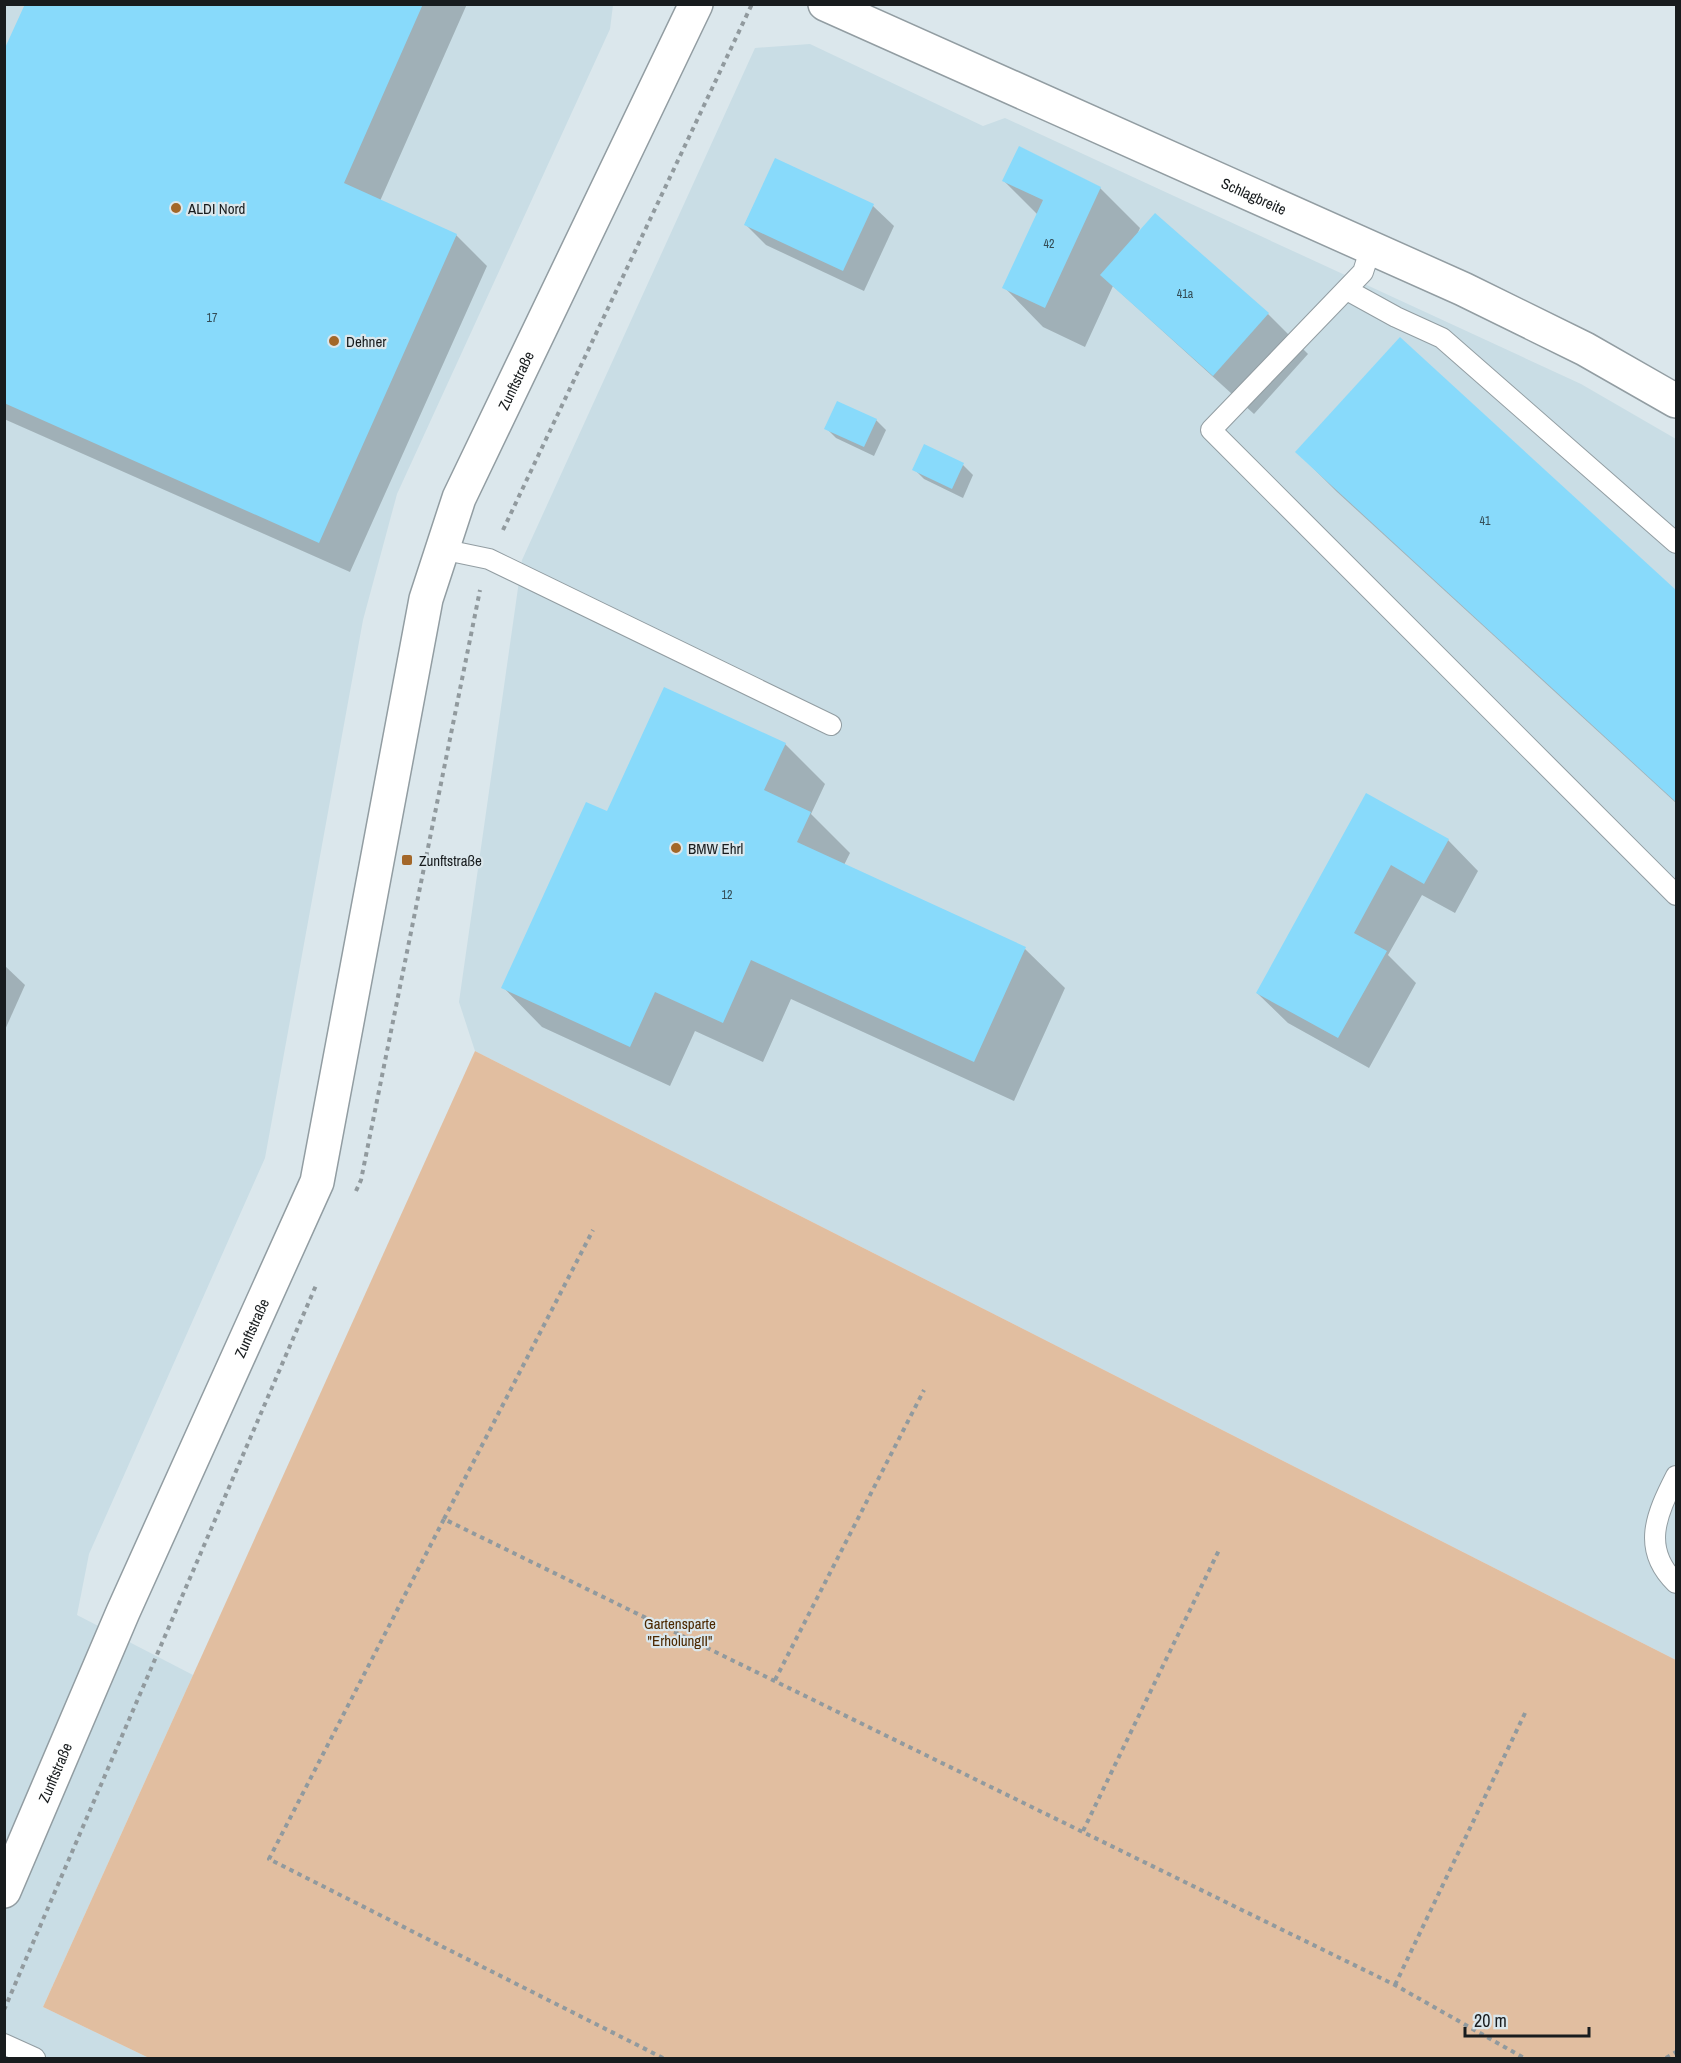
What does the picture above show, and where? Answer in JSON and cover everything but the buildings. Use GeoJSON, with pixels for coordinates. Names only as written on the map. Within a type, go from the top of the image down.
{"type":"FeatureCollection","features":[{"type":"Feature","properties":{"kind":"street","name":"Zunftstraße"},"geometry":{"type":"LineString","coordinates":[[5,1888],[123,1612],[317,1182],[426,599],[459,498],[696,4]]}},
{"type":"Feature","properties":{"kind":"street","name":"Schlagbreite"},"geometry":{"type":"LineString","coordinates":[[825,4],[1371,247],[1585,349],[1677,401]]}},
{"type":"Feature","properties":{"kind":"lane"},"geometry":{"type":"LineString","coordinates":[[1371,247],[1363,272],[1211,430],[1677,895]]}},
{"type":"Feature","properties":{"kind":"lane"},"geometry":{"type":"LineString","coordinates":[[1347,290],[1396,317],[1442,338],[1677,543]]}},
{"type":"Feature","properties":{"kind":"lane"},"geometry":{"type":"LineString","coordinates":[[441,549],[489,559],[831,725]]}},
{"type":"Feature","properties":{"kind":"lane"},"geometry":{"type":"LineString","coordinates":[[1677,1476],[1662,1503],[1654,1536],[1655,1554],[1666,1574],[1677,1583]]}},
{"type":"Feature","properties":{"kind":"lane"},"geometry":{"type":"LineString","coordinates":[[4,2044],[35,2058]]}},
{"type":"Feature","properties":{"kind":"path"},"geometry":{"type":"LineString","coordinates":[[593,1230],[269,1859],[663,2058]]}},
{"type":"Feature","properties":{"kind":"path"},"geometry":{"type":"LineString","coordinates":[[775,1680],[924,1390]]}},
{"type":"Feature","properties":{"kind":"path"},"geometry":{"type":"LineString","coordinates":[[444,1519],[1395,1985],[1524,2058]]}},
{"type":"Feature","properties":{"kind":"path"},"geometry":{"type":"LineString","coordinates":[[1083,1831],[1219,1550]]}},
{"type":"Feature","properties":{"kind":"path"},"geometry":{"type":"LineString","coordinates":[[1395,1985],[1526,1711]]}},
{"type":"Feature","properties":{"kind":"path"},"geometry":{"type":"LineString","coordinates":[[1666,2058],[1677,2052]]}},
{"type":"Feature","properties":{"kind":"shaded area"},"geometry":{"type":"Polygon","coordinates":[[[5,5],[613,5],[610,29],[397,494],[363,620],[265,1158],[89,1554],[77,1615],[193,1675],[43,2007],[149,2058],[5,2058],[5,5]]]}},
{"type":"Feature","properties":{"kind":"shaded area"},"geometry":{"type":"Polygon","coordinates":[[[810,44],[983,126],[1005,118],[1581,384],[1676,439],[1676,1660],[475,1051],[459,1002],[522,560],[755,48],[810,44]]]}},
{"type":"Feature","properties":{"kind":"green space","name":"Gartensparte \"ErholungII\""},"geometry":{"type":"Polygon","coordinates":[[[475,1051],[1676,1660],[1676,2058],[149,2058],[43,2007],[475,1051]]]}},
{"type":"Feature","properties":{"kind":"place","name":"ALDI Nord"},"geometry":{"type":"Point","coordinates":[176,208]}},
{"type":"Feature","properties":{"kind":"place","name":"Dehner"},"geometry":{"type":"Point","coordinates":[334,341]}},
{"type":"Feature","properties":{"kind":"place","name":"BMW Ehrl"},"geometry":{"type":"Point","coordinates":[676,848]}},
{"type":"Feature","properties":{"kind":"place","name":"Zunftstraße"},"geometry":{"type":"Point","coordinates":[407,860]}}]}
